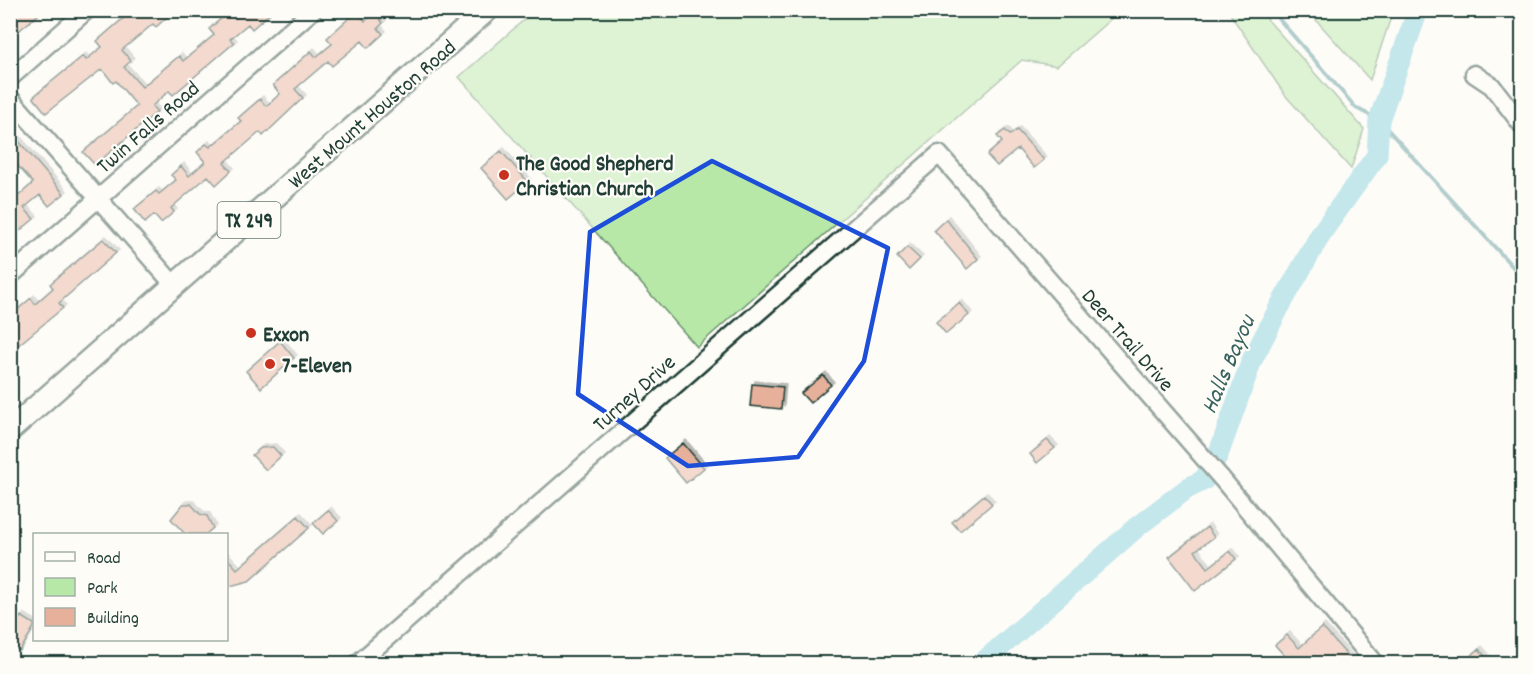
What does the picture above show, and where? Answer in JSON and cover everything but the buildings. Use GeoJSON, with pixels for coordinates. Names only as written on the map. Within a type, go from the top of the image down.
{"type":"FeatureCollection","features":[{"type":"Feature","properties":{"kind":"main road","name":"West Mount Houston Road"},"geometry":{"type":"LineString","coordinates":[[10,430],[487,10]]}},
{"type":"Feature","properties":{"kind":"street"},"geometry":{"type":"LineString","coordinates":[[10,78],[87,10]]}},
{"type":"Feature","properties":{"kind":"street","name":"Twin Falls Road"},"geometry":{"type":"LineString","coordinates":[[10,276],[313,10]]}},
{"type":"Feature","properties":{"kind":"street"},"geometry":{"type":"LineString","coordinates":[[1474,74],[1492,86],[1522,124]]}},
{"type":"Feature","properties":{"kind":"street"},"geometry":{"type":"LineString","coordinates":[[10,98],[175,286]]}},
{"type":"Feature","properties":{"kind":"street","name":"Deer Trail Drive"},"geometry":{"type":"LineString","coordinates":[[939,154],[1222,479],[1376,663]]}},
{"type":"Feature","properties":{"kind":"street","name":"Turney Drive"},"geometry":{"type":"LineString","coordinates":[[357,663],[939,154]]}},
{"type":"Feature","properties":{"kind":"highlighted area"},"geometry":{"type":"Polygon","coordinates":[[[712,161],[888,248],[864,361],[798,457],[688,466],[578,394],[590,232],[712,161]]]}},
{"type":"Feature","properties":{"kind":"green space"},"geometry":{"type":"Polygon","coordinates":[[[534,11],[1120,11],[1057,66],[1022,60],[697,347],[459,77],[534,11]]]}},
{"type":"Feature","properties":{"kind":"green space"},"geometry":{"type":"Polygon","coordinates":[[[1228,11],[1260,11],[1364,129],[1351,169],[1285,95],[1228,11]]]}},
{"type":"Feature","properties":{"kind":"green space"},"geometry":{"type":"Polygon","coordinates":[[[1308,11],[1393,11],[1370,80],[1308,11]]]}},
{"type":"Feature","properties":{"kind":"waterway"},"geometry":{"type":"LineString","coordinates":[[1271,10],[1356,108],[1379,120],[1522,277]]}},
{"type":"Feature","properties":{"kind":"waterway","name":"Halls Bayou"},"geometry":{"type":"LineString","coordinates":[[981,664],[1138,526],[1188,488],[1204,480],[1218,455],[1252,360],[1280,306],[1322,232],[1377,155],[1379,120],[1418,10]]}},
{"type":"Feature","properties":{"kind":"place","name":"The Good Shepherd Christian Church"},"geometry":{"type":"Point","coordinates":[504,175]}},
{"type":"Feature","properties":{"kind":"place","name":"Exxon"},"geometry":{"type":"Point","coordinates":[251,333]}},
{"type":"Feature","properties":{"kind":"place","name":"7-Eleven"},"geometry":{"type":"Point","coordinates":[270,364]}}]}
